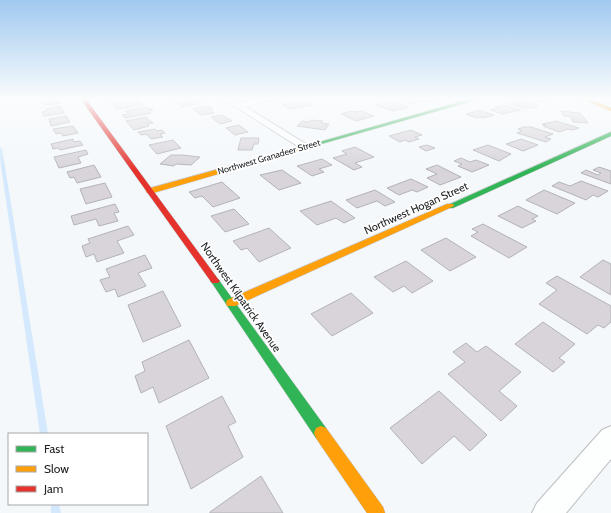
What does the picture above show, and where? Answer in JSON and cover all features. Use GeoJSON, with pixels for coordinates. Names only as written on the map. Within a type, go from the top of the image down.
{"type":"FeatureCollection","features":[{"type":"Feature","properties":{"kind":"street","name":"Northwest Kilpatrick Avenue"},"geometry":{"type":"LineString","coordinates":[[100,122],[231,303],[377,513]]}},
{"type":"Feature","properties":{"kind":"street"},"geometry":{"type":"LineString","coordinates":[[265,122],[306,147]]}},
{"type":"Feature","properties":{"kind":"street","name":"Northwest Granadeer Street"},"geometry":{"type":"LineString","coordinates":[[150,191],[396,122]]}},
{"type":"Feature","properties":{"kind":"street","name":"Northwest Hogan Street"},"geometry":{"type":"LineString","coordinates":[[231,303],[611,134]]}},
{"type":"Feature","properties":{"kind":"street"},"geometry":{"type":"LineString","coordinates":[[547,513],[611,439]]}},
{"type":"Feature","properties":{"kind":"building"},"geometry":{"type":"Polygon","coordinates":[[[50,122],[70,122],[51,126],[50,122]]]}},
{"type":"Feature","properties":{"kind":"building"},"geometry":{"type":"Polygon","coordinates":[[[127,122],[153,123],[147,124],[149,126],[134,130],[127,122]]]}},
{"type":"Feature","properties":{"kind":"building"},"geometry":{"type":"Polygon","coordinates":[[[217,122],[228,122],[220,124],[217,122]]]}},
{"type":"Feature","properties":{"kind":"building"},"geometry":{"type":"Polygon","coordinates":[[[301,122],[322,122],[321,123],[329,124],[325,130],[297,126],[301,122]]]}},
{"type":"Feature","properties":{"kind":"building"},"geometry":{"type":"Polygon","coordinates":[[[559,122],[579,128],[559,132],[543,126],[546,125],[542,124],[559,122]]]}},
{"type":"Feature","properties":{"kind":"building"},"geometry":{"type":"Polygon","coordinates":[[[239,125],[248,132],[235,135],[226,128],[239,125]]]}},
{"type":"Feature","properties":{"kind":"building"},"geometry":{"type":"Polygon","coordinates":[[[73,126],[78,133],[63,136],[61,133],[56,134],[53,129],[73,126]]]}},
{"type":"Feature","properties":{"kind":"building"},"geometry":{"type":"Polygon","coordinates":[[[531,127],[553,134],[545,137],[551,139],[546,142],[517,133],[522,131],[518,129],[531,127]]]}},
{"type":"Feature","properties":{"kind":"building"},"geometry":{"type":"Polygon","coordinates":[[[155,129],[157,131],[162,130],[165,133],[160,134],[163,137],[151,139],[146,134],[141,135],[138,132],[155,129]]]}},
{"type":"Feature","properties":{"kind":"building"},"geometry":{"type":"Polygon","coordinates":[[[411,130],[422,135],[415,137],[419,139],[409,142],[405,140],[400,142],[389,136],[411,130]]]}},
{"type":"Feature","properties":{"kind":"building"},"geometry":{"type":"Polygon","coordinates":[[[241,138],[259,138],[258,144],[254,144],[252,150],[238,150],[241,138]]]}},
{"type":"Feature","properties":{"kind":"building"},"geometry":{"type":"Polygon","coordinates":[[[73,139],[74,142],[80,141],[83,145],[60,150],[58,148],[53,149],[51,144],[73,139]]]}},
{"type":"Feature","properties":{"kind":"building"},"geometry":{"type":"Polygon","coordinates":[[[521,139],[538,145],[523,151],[506,144],[521,139]]]}},
{"type":"Feature","properties":{"kind":"building"},"geometry":{"type":"Polygon","coordinates":[[[173,140],[181,148],[157,154],[149,145],[173,140]]]}},
{"type":"Feature","properties":{"kind":"building"},"geometry":{"type":"Polygon","coordinates":[[[427,145],[435,148],[426,151],[419,147],[427,145]]]}},
{"type":"Feature","properties":{"kind":"building"},"geometry":{"type":"Polygon","coordinates":[[[488,145],[511,154],[499,161],[473,150],[488,145]]]}},
{"type":"Feature","properties":{"kind":"building"},"geometry":{"type":"Polygon","coordinates":[[[355,147],[374,157],[355,163],[362,167],[354,170],[333,158],[347,154],[342,151],[355,147]]]}},
{"type":"Feature","properties":{"kind":"building"},"geometry":{"type":"Polygon","coordinates":[[[86,150],[88,154],[78,157],[81,163],[59,168],[54,157],[86,150]]]}},
{"type":"Feature","properties":{"kind":"building"},"geometry":{"type":"Polygon","coordinates":[[[171,155],[200,157],[191,165],[176,164],[174,166],[160,164],[171,155]]]}},
{"type":"Feature","properties":{"kind":"building"},"geometry":{"type":"Polygon","coordinates":[[[461,158],[470,162],[476,160],[489,165],[472,172],[458,166],[462,164],[454,161],[461,158]]]}},
{"type":"Feature","properties":{"kind":"building"},"geometry":{"type":"Polygon","coordinates":[[[322,159],[332,165],[319,169],[324,172],[312,176],[297,166],[322,159]]]}},
{"type":"Feature","properties":{"kind":"building"},"geometry":{"type":"Polygon","coordinates":[[[94,165],[101,177],[77,183],[74,177],[70,178],[67,172],[94,165]]]}},
{"type":"Feature","properties":{"kind":"building"},"geometry":{"type":"Polygon","coordinates":[[[437,165],[461,177],[440,185],[427,178],[437,174],[426,169],[437,165]]]}},
{"type":"Feature","properties":{"kind":"building"},"geometry":{"type":"Polygon","coordinates":[[[599,167],[611,171],[611,184],[581,173],[586,170],[598,175],[601,173],[593,170],[599,167]]]}},
{"type":"Feature","properties":{"kind":"building"},"geometry":{"type":"Polygon","coordinates":[[[282,170],[301,183],[279,190],[260,175],[282,170]]]}},
{"type":"Feature","properties":{"kind":"building"},"geometry":{"type":"Polygon","coordinates":[[[411,179],[428,187],[417,192],[412,190],[399,195],[387,188],[411,179]]]}},
{"type":"Feature","properties":{"kind":"building"},"geometry":{"type":"Polygon","coordinates":[[[581,181],[608,191],[598,197],[593,195],[586,200],[552,186],[559,182],[570,186],[581,181]]]}},
{"type":"Feature","properties":{"kind":"building"},"geometry":{"type":"Polygon","coordinates":[[[222,182],[240,198],[213,207],[202,196],[195,198],[189,192],[222,182]]]}},
{"type":"Feature","properties":{"kind":"building"},"geometry":{"type":"Polygon","coordinates":[[[105,183],[112,197],[86,204],[80,189],[105,183]]]}},
{"type":"Feature","properties":{"kind":"building"},"geometry":{"type":"Polygon","coordinates":[[[375,190],[395,202],[385,206],[377,201],[357,208],[346,200],[375,190]]]}},
{"type":"Feature","properties":{"kind":"building"},"geometry":{"type":"Polygon","coordinates":[[[544,190],[575,203],[557,214],[526,200],[544,190]]]}},
{"type":"Feature","properties":{"kind":"building"},"geometry":{"type":"Polygon","coordinates":[[[331,201],[355,218],[344,223],[336,218],[317,225],[300,211],[331,201]]]}},
{"type":"Feature","properties":{"kind":"building"},"geometry":{"type":"Polygon","coordinates":[[[115,204],[119,212],[114,213],[118,221],[99,226],[96,219],[74,225],[71,216],[115,204]]]}},
{"type":"Feature","properties":{"kind":"building"},"geometry":{"type":"Polygon","coordinates":[[[518,206],[538,216],[532,219],[536,221],[522,228],[498,216],[518,206]]]}},
{"type":"Feature","properties":{"kind":"building"},"geometry":{"type":"Polygon","coordinates":[[[234,209],[249,224],[225,232],[211,216],[234,209]]]}},
{"type":"Feature","properties":{"kind":"building"},"geometry":{"type":"Polygon","coordinates":[[[483,224],[527,247],[509,258],[471,236],[478,232],[472,229],[483,224]]]}},
{"type":"Feature","properties":{"kind":"building"},"geometry":{"type":"Polygon","coordinates":[[[128,226],[134,235],[117,241],[124,253],[97,262],[94,254],[86,257],[82,246],[90,243],[88,239],[128,226]]]}},
{"type":"Feature","properties":{"kind":"building"},"geometry":{"type":"Polygon","coordinates":[[[269,228],[291,248],[259,262],[247,248],[241,250],[233,241],[269,228]]]}},
{"type":"Feature","properties":{"kind":"building"},"geometry":{"type":"Polygon","coordinates":[[[446,238],[476,257],[450,271],[421,250],[446,238]]]}},
{"type":"Feature","properties":{"kind":"building"},"geometry":{"type":"Polygon","coordinates":[[[145,255],[152,268],[138,273],[146,286],[118,297],[115,289],[106,292],[100,280],[110,277],[106,269],[145,255]]]}},
{"type":"Feature","properties":{"kind":"building"},"geometry":{"type":"Polygon","coordinates":[[[603,260],[611,264],[611,295],[580,277],[603,260]]]}},
{"type":"Feature","properties":{"kind":"building"},"geometry":{"type":"Polygon","coordinates":[[[406,261],[433,281],[412,293],[404,286],[393,292],[374,277],[406,261]]]}},
{"type":"Feature","properties":{"kind":"building"},"geometry":{"type":"Polygon","coordinates":[[[557,276],[611,306],[611,322],[604,328],[598,325],[587,334],[539,304],[557,290],[546,283],[557,276]]]}},
{"type":"Feature","properties":{"kind":"building"},"geometry":{"type":"Polygon","coordinates":[[[163,291],[181,326],[143,342],[128,305],[163,291]]]}},
{"type":"Feature","properties":{"kind":"building"},"geometry":{"type":"Polygon","coordinates":[[[351,293],[373,313],[332,336],[311,314],[351,293]]]}},
{"type":"Feature","properties":{"kind":"building"},"geometry":{"type":"Polygon","coordinates":[[[543,322],[575,344],[559,358],[565,362],[553,372],[515,344],[543,322]]]}},
{"type":"Feature","properties":{"kind":"building"},"geometry":{"type":"Polygon","coordinates":[[[189,340],[209,378],[159,403],[153,387],[141,393],[135,376],[145,371],[142,362],[189,340]]]}},
{"type":"Feature","properties":{"kind":"building"},"geometry":{"type":"Polygon","coordinates":[[[466,343],[477,352],[486,346],[521,372],[499,391],[517,406],[501,421],[448,374],[465,362],[453,352],[466,343]]]}},
{"type":"Feature","properties":{"kind":"building"},"geometry":{"type":"Polygon","coordinates":[[[439,391],[487,435],[470,451],[454,436],[422,464],[390,428],[439,391]]]}},
{"type":"Feature","properties":{"kind":"building"},"geometry":{"type":"Polygon","coordinates":[[[222,396],[236,422],[228,426],[243,457],[191,489],[166,426],[222,396]]]}},
{"type":"Feature","properties":{"kind":"building"},"geometry":{"type":"Polygon","coordinates":[[[261,476],[283,513],[210,513],[210,512],[261,476]]]}},
{"type":"Feature","properties":{"kind":"waterway"},"geometry":{"type":"LineString","coordinates":[[0,148],[44,433]]}},
{"type":"Feature","properties":{"kind":"waterway"},"geometry":{"type":"LineString","coordinates":[[55,505],[56,513]]}},
{"type":"Feature","properties":{"kind":"traffic: fast"},"geometry":{"type":"LineString","coordinates":[[305,147],[395,122]]}},
{"type":"Feature","properties":{"kind":"traffic: fast"},"geometry":{"type":"LineString","coordinates":[[450,206],[611,134]]}},
{"type":"Feature","properties":{"kind":"traffic: fast"},"geometry":{"type":"LineString","coordinates":[[215,281],[321,433]]}},
{"type":"Feature","properties":{"kind":"traffic: slow"},"geometry":{"type":"LineString","coordinates":[[150,191],[305,147]]}},
{"type":"Feature","properties":{"kind":"traffic: slow"},"geometry":{"type":"LineString","coordinates":[[231,303],[450,206]]}},
{"type":"Feature","properties":{"kind":"traffic: slow"},"geometry":{"type":"LineString","coordinates":[[321,433],[377,513]]}},
{"type":"Feature","properties":{"kind":"traffic: jam"},"geometry":{"type":"LineString","coordinates":[[99,122],[215,281]]}}]}
